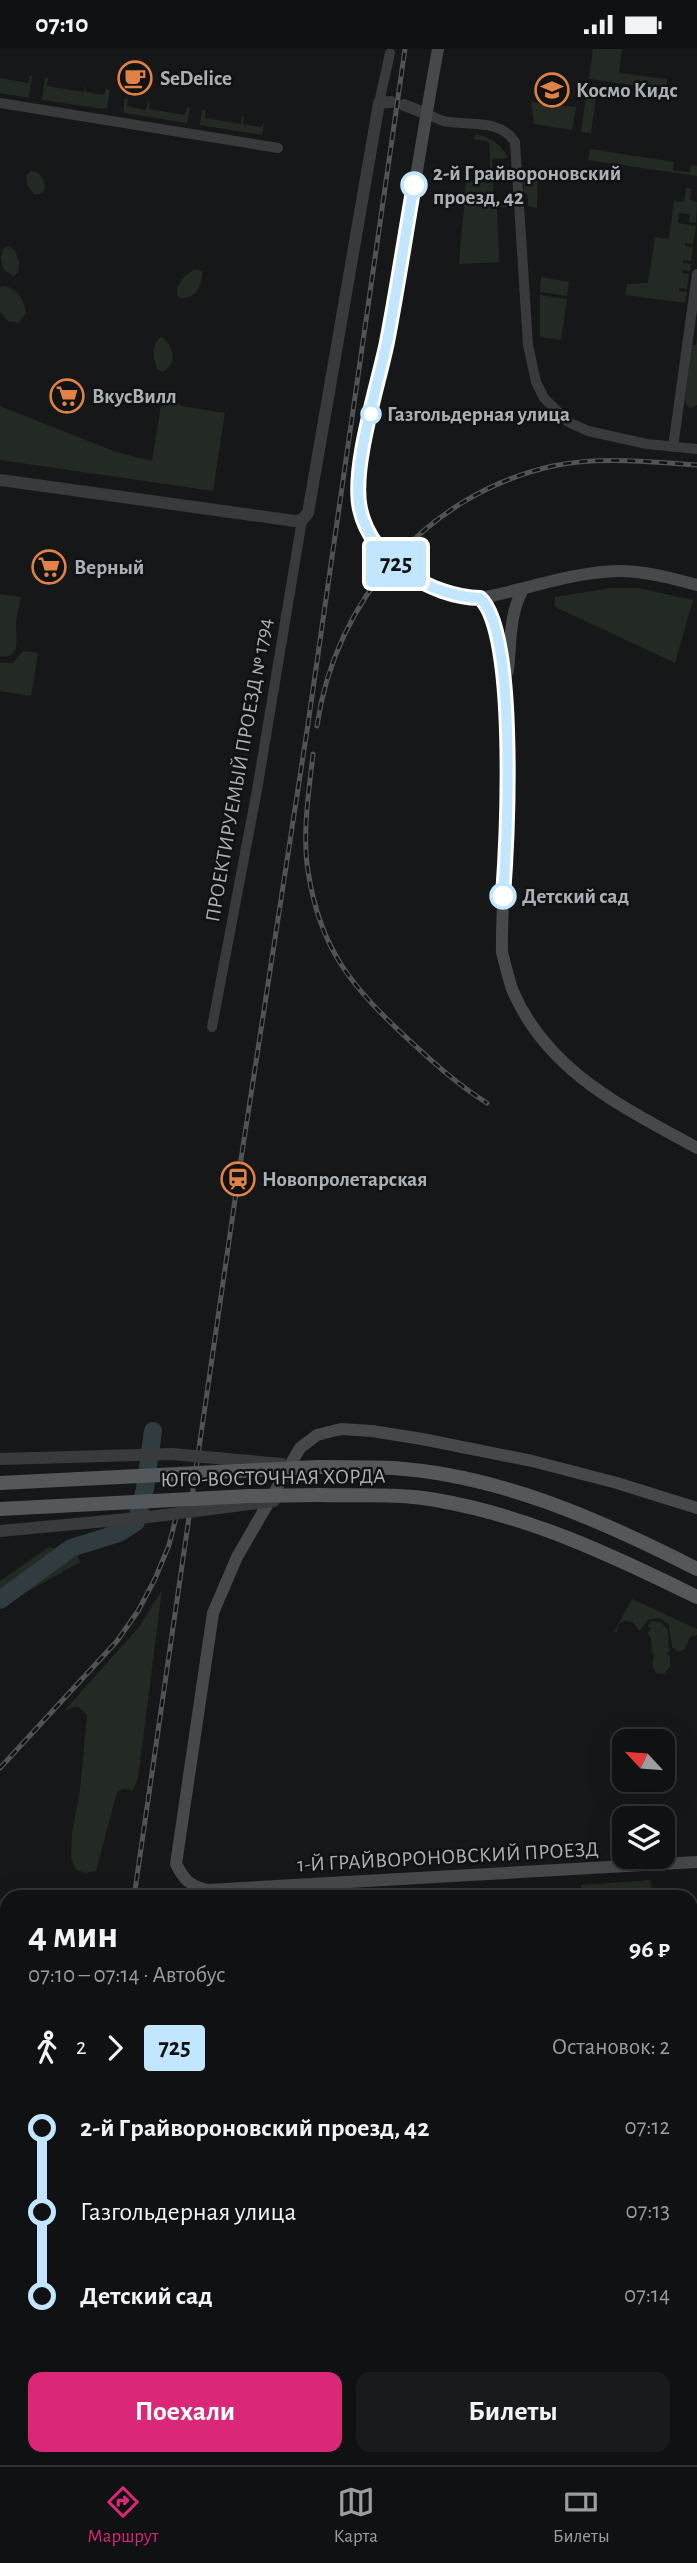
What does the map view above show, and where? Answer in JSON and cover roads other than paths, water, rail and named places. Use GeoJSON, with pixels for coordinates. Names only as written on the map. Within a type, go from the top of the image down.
{"type":"FeatureCollection","features":[{"type":"Feature","properties":{"kind":"main road"},"geometry":{"type":"LineString","coordinates":[[438,49],[358,488],[367,529],[407,574],[450,594],[480,598],[588,574],[617,571],[655,575],[697,585]]}},
{"type":"Feature","properties":{"kind":"main road"},"geometry":{"type":"LineString","coordinates":[[505,695],[513,616],[523,589]]}},
{"type":"Feature","properties":{"kind":"main road"},"geometry":{"type":"LineString","coordinates":[[480,598],[489,607],[499,639],[505,695],[506,807],[501,930],[502,952],[511,986],[523,1012],[542,1039],[577,1075],[598,1092],[697,1148]]}},
{"type":"Feature","properties":{"kind":"main road","name":"1-Й ГРАЙВОРОНОВСКИЙ ПРОЕЗД"},"geometry":{"type":"LineString","coordinates":[[697,1508],[617,1483],[532,1461],[372,1431],[341,1429],[317,1435],[300,1448],[237,1557],[213,1613],[176,1864],[182,1877],[193,1887],[208,1890],[697,1862]]}},
{"type":"Feature","properties":{"kind":"main road","name":"ЮГО-ВОСТОЧНАЯ ХОРДА"},"geometry":{"type":"LineString","coordinates":[[0,1483],[318,1467],[394,1468],[473,1481],[539,1500],[603,1523],[697,1569]]}},
{"type":"Feature","properties":{"kind":"main road","name":"ЮГО-ВОСТОЧНАЯ ХОРДА"},"geometry":{"type":"LineString","coordinates":[[0,1509],[250,1496],[318,1495],[423,1499],[476,1509],[572,1539],[697,1597]]}},
{"type":"Feature","properties":{"kind":"street"},"geometry":{"type":"LineString","coordinates":[[0,479],[302,520],[308,513],[392,103],[390,53]]}},
{"type":"Feature","properties":{"kind":"street"},"geometry":{"type":"LineString","coordinates":[[0,103],[278,148]]}},
{"type":"Feature","properties":{"kind":"street"},"geometry":{"type":"LineString","coordinates":[[392,103],[442,120],[498,128],[515,142],[528,345],[536,382],[544,398],[568,422],[588,431],[697,449]]}},
{"type":"Feature","properties":{"kind":"street"},"geometry":{"type":"LineString","coordinates":[[673,447],[697,274]]}},
{"type":"Feature","properties":{"kind":"street","name":"ПРОЕКТИРУЕМЫЙ ПРОЕЗД № 1794"},"geometry":{"type":"LineString","coordinates":[[212,1027],[257,790],[302,520]]}},
{"type":"Feature","properties":{"kind":"street"},"geometry":{"type":"LineString","coordinates":[[0,1458],[172,1454],[318,1467]]}},
{"type":"Feature","properties":{"kind":"street"},"geometry":{"type":"LineString","coordinates":[[0,1531],[149,1517],[318,1495]]}},
{"type":"Feature","properties":{"kind":"waterway"},"geometry":{"type":"LineString","coordinates":[[0,1600],[71,1548],[119,1533],[136,1522],[145,1489],[153,1431]]}},
{"type":"Feature","properties":{"kind":"railway"},"geometry":{"type":"LineString","coordinates":[[135,1890],[405,49]]}},
{"type":"Feature","properties":{"kind":"railway"},"geometry":{"type":"LineString","coordinates":[[317,726],[327,680],[344,636],[366,596],[394,559],[428,527],[466,501],[507,480],[553,466],[589,461],[697,465]]}},
{"type":"Feature","properties":{"kind":"railway"},"geometry":{"type":"LineString","coordinates":[[313,754],[306,857],[313,899],[330,945],[355,984],[389,1021],[446,1073],[487,1103]]}},
{"type":"Feature","properties":{"kind":"railway"},"geometry":{"type":"LineString","coordinates":[[0,1768],[117,1641],[138,1611],[169,1545],[178,1510]]}},
{"type":"Feature","properties":{"kind":"place","name":"SeDelice"},"geometry":{"type":"Point","coordinates":[135,78]}},
{"type":"Feature","properties":{"kind":"place","name":"Космо Кидс"},"geometry":{"type":"Point","coordinates":[552,90]}},
{"type":"Feature","properties":{"kind":"place","name":"2-й Грайвороновский проезд, 42"},"geometry":{"type":"Point","coordinates":[414,185]}},
{"type":"Feature","properties":{"kind":"place","name":"ВкусВилл"},"geometry":{"type":"Point","coordinates":[67,396]}},
{"type":"Feature","properties":{"kind":"place","name":"Газгольдерная улица"},"geometry":{"type":"Point","coordinates":[371,414]}},
{"type":"Feature","properties":{"kind":"place","name":"Верный"},"geometry":{"type":"Point","coordinates":[49,567]}},
{"type":"Feature","properties":{"kind":"place","name":"Детский сад"},"geometry":{"type":"Point","coordinates":[503,896]}},
{"type":"Feature","properties":{"kind":"place","name":"Новопролетарская"},"geometry":{"type":"Point","coordinates":[238,1179]}}]}
